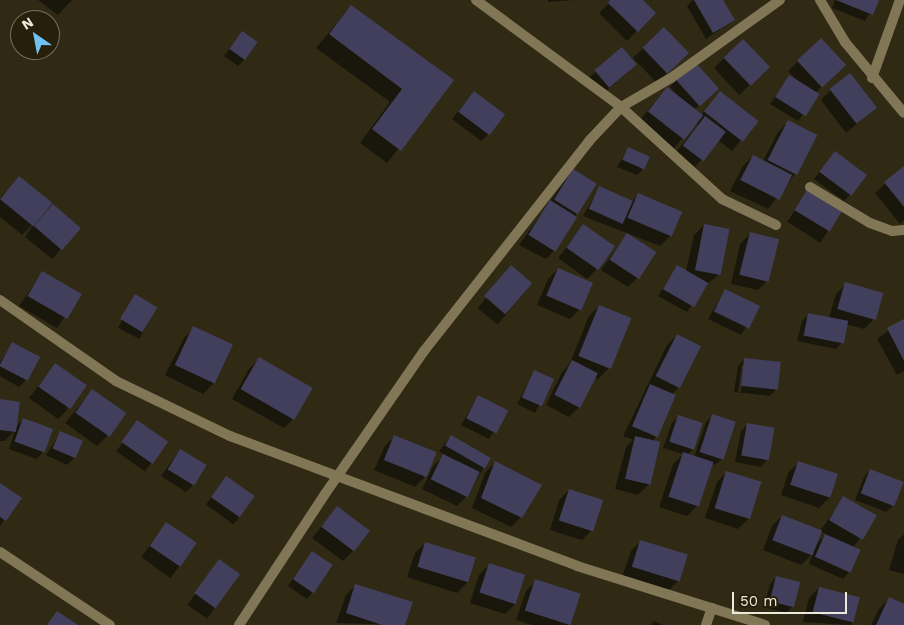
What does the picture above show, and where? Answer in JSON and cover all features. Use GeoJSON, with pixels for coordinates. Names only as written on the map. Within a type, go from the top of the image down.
{"type":"FeatureCollection","features":[{"type":"Feature","properties":{"kind":"street"},"geometry":{"type":"LineString","coordinates":[[476,0],[621,107],[722,199],[776,225]]}},
{"type":"Feature","properties":{"kind":"street"},"geometry":{"type":"LineString","coordinates":[[239,625],[338,476],[457,306],[589,140],[621,107],[670,78],[780,0]]}},
{"type":"Feature","properties":{"kind":"street"},"geometry":{"type":"LineString","coordinates":[[820,0],[872,78],[904,113]]}},
{"type":"Feature","properties":{"kind":"street"},"geometry":{"type":"LineString","coordinates":[[872,78],[900,0]]}},
{"type":"Feature","properties":{"kind":"street"},"geometry":{"type":"LineString","coordinates":[[810,187],[870,223],[892,231],[904,230]]}},
{"type":"Feature","properties":{"kind":"street"},"geometry":{"type":"LineString","coordinates":[[0,300],[116,381],[230,436],[577,566],[765,625]]}},
{"type":"Feature","properties":{"kind":"street"},"geometry":{"type":"LineString","coordinates":[[0,552],[110,625]]}},
{"type":"Feature","properties":{"kind":"street"},"geometry":{"type":"LineString","coordinates":[[706,625],[712,608]]}},
{"type":"Feature","properties":{"kind":"building"},"geometry":{"type":"Polygon","coordinates":[[[610,0],[643,0],[656,13],[638,32],[608,3],[610,0]]]}},
{"type":"Feature","properties":{"kind":"building"},"geometry":{"type":"Polygon","coordinates":[[[694,0],[723,0],[735,20],[713,33],[694,0]]]}},
{"type":"Feature","properties":{"kind":"building"},"geometry":{"type":"Polygon","coordinates":[[[836,0],[879,0],[873,15],[836,0]]]}},
{"type":"Feature","properties":{"kind":"building"},"geometry":{"type":"Polygon","coordinates":[[[351,5],[454,80],[401,151],[372,129],[402,89],[329,34],[351,5]]]}},
{"type":"Feature","properties":{"kind":"building"},"geometry":{"type":"Polygon","coordinates":[[[664,27],[689,53],[667,74],[642,48],[664,27]]]}},
{"type":"Feature","properties":{"kind":"building"},"geometry":{"type":"Polygon","coordinates":[[[242,31],[258,42],[245,60],[229,49],[242,31]]]}},
{"type":"Feature","properties":{"kind":"building"},"geometry":{"type":"Polygon","coordinates":[[[821,38],[846,65],[822,88],[797,61],[821,38]]]}},
{"type":"Feature","properties":{"kind":"building"},"geometry":{"type":"Polygon","coordinates":[[[743,39],[770,67],[751,86],[724,58],[743,39]]]}},
{"type":"Feature","properties":{"kind":"building"},"geometry":{"type":"Polygon","coordinates":[[[622,47],[637,65],[609,88],[594,70],[622,47]]]}},
{"type":"Feature","properties":{"kind":"building"},"geometry":{"type":"Polygon","coordinates":[[[695,62],[719,89],[700,106],[676,79],[695,62]]]}},
{"type":"Feature","properties":{"kind":"building"},"geometry":{"type":"Polygon","coordinates":[[[850,73],[877,108],[857,124],[830,89],[850,73]]]}},
{"type":"Feature","properties":{"kind":"building"},"geometry":{"type":"Polygon","coordinates":[[[789,75],[820,94],[806,116],[775,97],[789,75]]]}},
{"type":"Feature","properties":{"kind":"building"},"geometry":{"type":"Polygon","coordinates":[[[667,87],[703,115],[684,140],[648,111],[667,87]]]}},
{"type":"Feature","properties":{"kind":"building"},"geometry":{"type":"Polygon","coordinates":[[[474,91],[505,114],[489,135],[458,112],[474,91]]]}},
{"type":"Feature","properties":{"kind":"building"},"geometry":{"type":"Polygon","coordinates":[[[720,91],[759,121],[743,142],[704,111],[720,91]]]}},
{"type":"Feature","properties":{"kind":"building"},"geometry":{"type":"Polygon","coordinates":[[[705,116],[726,132],[703,161],[683,146],[705,116]]]}},
{"type":"Feature","properties":{"kind":"building"},"geometry":{"type":"Polygon","coordinates":[[[788,120],[817,135],[797,175],[768,160],[788,120]]]}},
{"type":"Feature","properties":{"kind":"building"},"geometry":{"type":"Polygon","coordinates":[[[628,147],[650,157],[644,170],[622,160],[628,147]]]}},
{"type":"Feature","properties":{"kind":"building"},"geometry":{"type":"Polygon","coordinates":[[[835,151],[867,175],[851,196],[819,172],[835,151]]]}},
{"type":"Feature","properties":{"kind":"building"},"geometry":{"type":"Polygon","coordinates":[[[753,155],[792,175],[779,200],[740,180],[753,155]]]}},
{"type":"Feature","properties":{"kind":"building"},"geometry":{"type":"Polygon","coordinates":[[[904,166],[904,207],[884,182],[904,166]]]}},
{"type":"Feature","properties":{"kind":"building"},"geometry":{"type":"Polygon","coordinates":[[[573,169],[597,184],[578,214],[554,200],[573,169]]]}},
{"type":"Feature","properties":{"kind":"building"},"geometry":{"type":"Polygon","coordinates":[[[19,176],[52,203],[34,226],[0,199],[19,176]]]}},
{"type":"Feature","properties":{"kind":"building"},"geometry":{"type":"Polygon","coordinates":[[[599,186],[633,201],[623,224],[589,209],[599,186]]]}},
{"type":"Feature","properties":{"kind":"building"},"geometry":{"type":"Polygon","coordinates":[[[808,188],[843,209],[830,231],[795,210],[808,188]]]}},
{"type":"Feature","properties":{"kind":"building"},"geometry":{"type":"Polygon","coordinates":[[[638,193],[682,212],[672,237],[627,218],[638,193]]]}},
{"type":"Feature","properties":{"kind":"building"},"geometry":{"type":"Polygon","coordinates":[[[550,200],[577,217],[555,252],[528,235],[550,200]]]}},
{"type":"Feature","properties":{"kind":"building"},"geometry":{"type":"Polygon","coordinates":[[[53,204],[81,228],[62,250],[34,226],[53,204]]]}},
{"type":"Feature","properties":{"kind":"building"},"geometry":{"type":"Polygon","coordinates":[[[583,224],[615,246],[598,270],[566,248],[583,224]]]}},
{"type":"Feature","properties":{"kind":"building"},"geometry":{"type":"Polygon","coordinates":[[[704,224],[730,229],[721,275],[695,270],[704,224]]]}},
{"type":"Feature","properties":{"kind":"building"},"geometry":{"type":"Polygon","coordinates":[[[750,232],[779,239],[768,282],[739,275],[750,232]]]}},
{"type":"Feature","properties":{"kind":"building"},"geometry":{"type":"Polygon","coordinates":[[[627,233],[656,252],[639,279],[610,260],[627,233]]]}},
{"type":"Feature","properties":{"kind":"building"},"geometry":{"type":"Polygon","coordinates":[[[511,265],[532,283],[505,314],[484,296],[511,265]]]}},
{"type":"Feature","properties":{"kind":"building"},"geometry":{"type":"Polygon","coordinates":[[[677,265],[708,283],[694,307],[663,289],[677,265]]]}},
{"type":"Feature","properties":{"kind":"building"},"geometry":{"type":"Polygon","coordinates":[[[558,268],[593,283],[581,310],[546,296],[558,268]]]}},
{"type":"Feature","properties":{"kind":"building"},"geometry":{"type":"Polygon","coordinates":[[[42,271],[82,294],[67,319],[28,296],[42,271]]]}},
{"type":"Feature","properties":{"kind":"building"},"geometry":{"type":"Polygon","coordinates":[[[845,282],[883,293],[876,320],[837,309],[845,282]]]}},
{"type":"Feature","properties":{"kind":"building"},"geometry":{"type":"Polygon","coordinates":[[[725,289],[760,306],[749,329],[714,311],[725,289]]]}},
{"type":"Feature","properties":{"kind":"building"},"geometry":{"type":"Polygon","coordinates":[[[135,294],[157,307],[142,332],[120,319],[135,294]]]}},
{"type":"Feature","properties":{"kind":"building"},"geometry":{"type":"Polygon","coordinates":[[[599,305],[631,318],[611,369],[578,356],[599,305]]]}},
{"type":"Feature","properties":{"kind":"building"},"geometry":{"type":"Polygon","coordinates":[[[808,313],[848,321],[844,343],[804,336],[808,313]]]}},
{"type":"Feature","properties":{"kind":"building"},"geometry":{"type":"Polygon","coordinates":[[[904,319],[904,361],[887,328],[904,319]]]}},
{"type":"Feature","properties":{"kind":"building"},"geometry":{"type":"Polygon","coordinates":[[[193,326],[233,345],[215,384],[175,365],[193,326]]]}},
{"type":"Feature","properties":{"kind":"building"},"geometry":{"type":"Polygon","coordinates":[[[677,334],[701,346],[680,388],[656,376],[677,334]]]}},
{"type":"Feature","properties":{"kind":"building"},"geometry":{"type":"Polygon","coordinates":[[[12,342],[40,357],[28,381],[0,366],[12,342]]]}},
{"type":"Feature","properties":{"kind":"building"},"geometry":{"type":"Polygon","coordinates":[[[259,357],[313,388],[294,420],[240,389],[259,357]]]}},
{"type":"Feature","properties":{"kind":"building"},"geometry":{"type":"Polygon","coordinates":[[[744,358],[781,362],[778,390],[741,386],[744,358]]]}},
{"type":"Feature","properties":{"kind":"building"},"geometry":{"type":"Polygon","coordinates":[[[572,360],[598,373],[580,408],[554,395],[572,360]]]}},
{"type":"Feature","properties":{"kind":"building"},"geometry":{"type":"Polygon","coordinates":[[[55,363],[87,385],[70,409],[38,387],[55,363]]]}},
{"type":"Feature","properties":{"kind":"building"},"geometry":{"type":"Polygon","coordinates":[[[534,370],[554,379],[542,406],[522,397],[534,370]]]}},
{"type":"Feature","properties":{"kind":"building"},"geometry":{"type":"Polygon","coordinates":[[[650,384],[676,395],[658,437],[632,426],[650,384]]]}},
{"type":"Feature","properties":{"kind":"building"},"geometry":{"type":"Polygon","coordinates":[[[92,389],[126,413],[110,437],[75,413],[92,389]]]}},
{"type":"Feature","properties":{"kind":"building"},"geometry":{"type":"Polygon","coordinates":[[[478,395],[508,410],[496,434],[466,418],[478,395]]]}},
{"type":"Feature","properties":{"kind":"building"},"geometry":{"type":"Polygon","coordinates":[[[0,399],[20,402],[16,432],[0,430],[0,399]]]}},
{"type":"Feature","properties":{"kind":"building"},"geometry":{"type":"Polygon","coordinates":[[[712,414],[736,422],[723,460],[700,452],[712,414]]]}},
{"type":"Feature","properties":{"kind":"building"},"geometry":{"type":"Polygon","coordinates":[[[678,415],[703,423],[694,450],[669,442],[678,415]]]}},
{"type":"Feature","properties":{"kind":"building"},"geometry":{"type":"Polygon","coordinates":[[[23,418],[53,429],[45,452],[14,441],[23,418]]]}},
{"type":"Feature","properties":{"kind":"building"},"geometry":{"type":"Polygon","coordinates":[[[137,420],[168,442],[153,464],[122,442],[137,420]]]}},
{"type":"Feature","properties":{"kind":"building"},"geometry":{"type":"Polygon","coordinates":[[[747,423],[775,428],[769,460],[741,455],[747,423]]]}},
{"type":"Feature","properties":{"kind":"building"},"geometry":{"type":"Polygon","coordinates":[[[60,431],[83,441],[76,458],[53,448],[60,431]]]}},
{"type":"Feature","properties":{"kind":"building"},"geometry":{"type":"Polygon","coordinates":[[[394,435],[437,452],[427,477],[384,460],[394,435]]]}},
{"type":"Feature","properties":{"kind":"building"},"geometry":{"type":"Polygon","coordinates":[[[451,435],[491,458],[485,468],[445,445],[451,435]]]}},
{"type":"Feature","properties":{"kind":"building"},"geometry":{"type":"Polygon","coordinates":[[[635,436],[660,442],[650,485],[625,479],[635,436]]]}},
{"type":"Feature","properties":{"kind":"building"},"geometry":{"type":"Polygon","coordinates":[[[180,449],[207,465],[194,486],[168,470],[180,449]]]}},
{"type":"Feature","properties":{"kind":"building"},"geometry":{"type":"Polygon","coordinates":[[[683,452],[713,462],[699,507],[668,497],[683,452]]]}},
{"type":"Feature","properties":{"kind":"building"},"geometry":{"type":"Polygon","coordinates":[[[443,454],[480,472],[468,497],[431,479],[443,454]]]}},
{"type":"Feature","properties":{"kind":"building"},"geometry":{"type":"Polygon","coordinates":[[[495,461],[542,485],[522,518],[481,498],[495,461]]]}},
{"type":"Feature","properties":{"kind":"building"},"geometry":{"type":"Polygon","coordinates":[[[798,461],[838,474],[830,498],[790,485],[798,461]]]}},
{"type":"Feature","properties":{"kind":"building"},"geometry":{"type":"Polygon","coordinates":[[[870,469],[904,482],[894,506],[861,493],[870,469]]]}},
{"type":"Feature","properties":{"kind":"building"},"geometry":{"type":"Polygon","coordinates":[[[726,471],[761,482],[750,519],[715,508],[726,471]]]}},
{"type":"Feature","properties":{"kind":"building"},"geometry":{"type":"Polygon","coordinates":[[[226,476],[255,496],[240,517],[211,497],[226,476]]]}},
{"type":"Feature","properties":{"kind":"building"},"geometry":{"type":"Polygon","coordinates":[[[0,483],[22,498],[6,521],[0,517],[0,483]]]}},
{"type":"Feature","properties":{"kind":"building"},"geometry":{"type":"Polygon","coordinates":[[[569,489],[603,500],[593,532],[559,520],[569,489]]]}},
{"type":"Feature","properties":{"kind":"building"},"geometry":{"type":"Polygon","coordinates":[[[843,496],[877,516],[863,540],[829,520],[843,496]]]}},
{"type":"Feature","properties":{"kind":"building"},"geometry":{"type":"Polygon","coordinates":[[[337,506],[370,531],[354,551],[321,527],[337,506]]]}},
{"type":"Feature","properties":{"kind":"building"},"geometry":{"type":"Polygon","coordinates":[[[782,515],[822,530],[812,556],[772,540],[782,515]]]}},
{"type":"Feature","properties":{"kind":"building"},"geometry":{"type":"Polygon","coordinates":[[[166,522],[197,543],[180,567],[150,546],[166,522]]]}},
{"type":"Feature","properties":{"kind":"building"},"geometry":{"type":"Polygon","coordinates":[[[825,534],[861,550],[850,573],[815,557],[825,534]]]}},
{"type":"Feature","properties":{"kind":"building"},"geometry":{"type":"Polygon","coordinates":[[[640,540],[688,555],[680,581],[632,567],[640,540]]]}},
{"type":"Feature","properties":{"kind":"building"},"geometry":{"type":"Polygon","coordinates":[[[425,542],[476,557],[468,582],[417,567],[425,542]]]}},
{"type":"Feature","properties":{"kind":"building"},"geometry":{"type":"Polygon","coordinates":[[[312,551],[333,565],[314,593],[293,579],[312,551]]]}},
{"type":"Feature","properties":{"kind":"building"},"geometry":{"type":"Polygon","coordinates":[[[219,559],[240,574],[215,608],[194,593],[219,559]]]}},
{"type":"Feature","properties":{"kind":"building"},"geometry":{"type":"Polygon","coordinates":[[[489,563],[525,575],[516,604],[479,592],[489,563]]]}},
{"type":"Feature","properties":{"kind":"building"},"geometry":{"type":"Polygon","coordinates":[[[776,576],[800,582],[794,607],[770,601],[776,576]]]}},
{"type":"Feature","properties":{"kind":"building"},"geometry":{"type":"Polygon","coordinates":[[[535,579],[581,594],[571,625],[525,610],[535,579]]]}},
{"type":"Feature","properties":{"kind":"building"},"geometry":{"type":"Polygon","coordinates":[[[355,584],[413,602],[405,625],[382,625],[346,613],[355,584]]]}},
{"type":"Feature","properties":{"kind":"building"},"geometry":{"type":"Polygon","coordinates":[[[819,587],[860,597],[853,622],[813,612],[819,587]]]}},
{"type":"Feature","properties":{"kind":"building"},"geometry":{"type":"Polygon","coordinates":[[[889,597],[904,604],[904,625],[876,625],[889,597]]]}},
{"type":"Feature","properties":{"kind":"building"},"geometry":{"type":"Polygon","coordinates":[[[57,611],[78,625],[47,625],[57,611]]]}}]}
